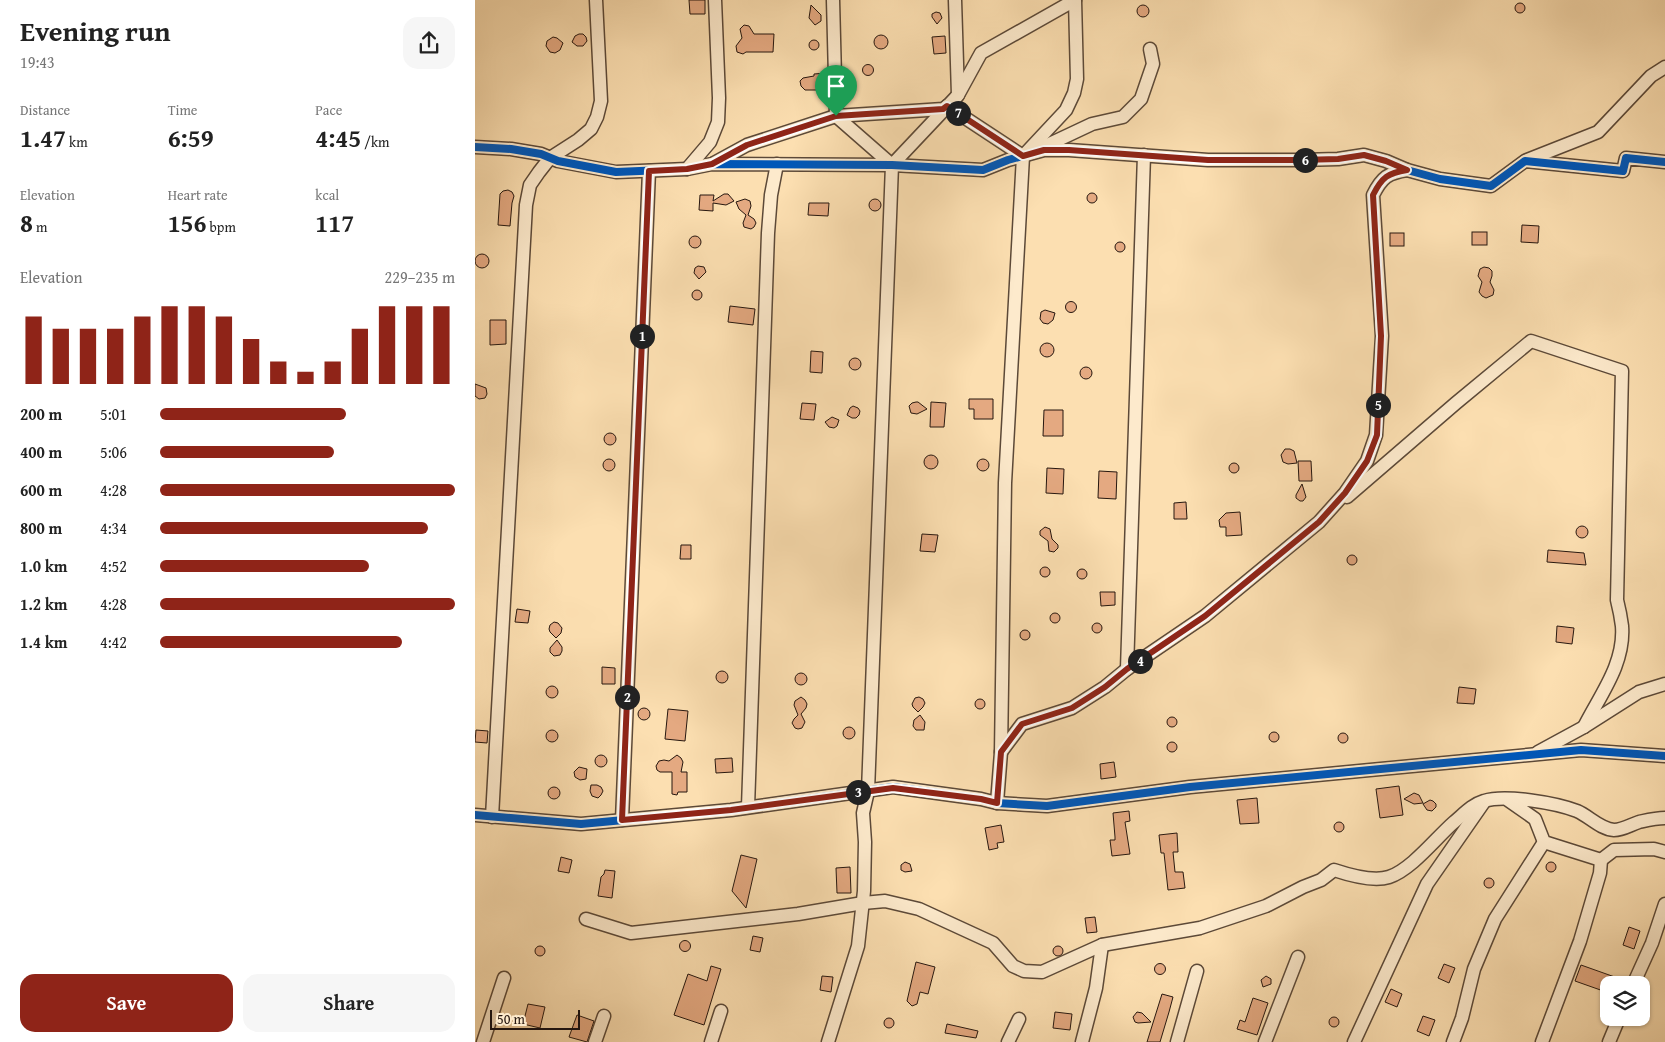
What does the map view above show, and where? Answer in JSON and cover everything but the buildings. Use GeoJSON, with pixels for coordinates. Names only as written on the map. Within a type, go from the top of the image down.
{"type":"FeatureCollection","features":[{"type":"Feature","properties":{"kind":"street"},"geometry":{"type":"LineString","coordinates":[[492,817],[526,205],[530,185],[550,158],[591,129],[597,117],[601,101],[596,0]]}},
{"type":"Feature","properties":{"kind":"street"},"geometry":{"type":"LineString","coordinates":[[687,169],[710,142],[718,122],[719,98],[715,0]]}},
{"type":"Feature","properties":{"kind":"street"},"geometry":{"type":"LineString","coordinates":[[833,0],[836,116],[892,165]]}},
{"type":"Feature","properties":{"kind":"street"},"geometry":{"type":"LineString","coordinates":[[955,0],[958,95]]}},
{"type":"Feature","properties":{"kind":"street"},"geometry":{"type":"LineString","coordinates":[[712,164],[747,145],[836,116],[943,109],[952,103],[958,95],[981,52],[1075,0],[1077,79],[1074,93],[1066,110],[1023,156],[1005,483],[1001,752],[997,803]]}},
{"type":"Feature","properties":{"kind":"street"},"geometry":{"type":"LineString","coordinates":[[1023,156],[1092,124],[1123,117],[1141,99],[1153,64],[1149,49]]}},
{"type":"Feature","properties":{"kind":"street"},"geometry":{"type":"LineString","coordinates":[[475,147],[511,149],[541,154],[550,158],[616,172],[687,169],[712,164],[892,165],[983,170],[1044,150],[1069,150],[1208,160],[1338,159],[1364,155],[1440,179],[1491,186],[1525,161],[1597,132],[1651,76],[1665,67]]}},
{"type":"Feature","properties":{"kind":"street"},"geometry":{"type":"LineString","coordinates":[[947,106],[1023,156]]}},
{"type":"Feature","properties":{"kind":"street"},"geometry":{"type":"LineString","coordinates":[[827,1042],[858,946],[863,903],[865,842],[863,813],[868,791],[892,165],[947,106]]}},
{"type":"Feature","properties":{"kind":"street"},"geometry":{"type":"LineString","coordinates":[[1127,669],[1144,155]]}},
{"type":"Feature","properties":{"kind":"street"},"geometry":{"type":"LineString","coordinates":[[1525,161],[1623,171],[1626,158],[1665,162]]}},
{"type":"Feature","properties":{"kind":"street"},"geometry":{"type":"LineString","coordinates":[[748,807],[768,232],[771,195],[777,164]]}},
{"type":"Feature","properties":{"kind":"street"},"geometry":{"type":"LineString","coordinates":[[1319,522],[1345,493],[1367,461],[1377,435],[1381,336],[1373,195],[1379,183],[1392,172],[1407,170]]}},
{"type":"Feature","properties":{"kind":"street"},"geometry":{"type":"LineString","coordinates":[[622,820],[649,171]]}},
{"type":"Feature","properties":{"kind":"street"},"geometry":{"type":"LineString","coordinates":[[1001,752],[1022,724],[1072,708],[1105,687],[1127,669],[1205,616],[1319,522],[1456,403],[1531,341],[1622,371],[1617,600],[1622,627],[1619,658],[1602,698],[1584,727]]}},
{"type":"Feature","properties":{"kind":"street"},"geometry":{"type":"LineString","coordinates":[[1532,755],[1584,727],[1639,692],[1665,684]]}},
{"type":"Feature","properties":{"kind":"street"},"geometry":{"type":"LineString","coordinates":[[475,815],[581,824],[748,807],[893,788],[981,799],[997,803],[1047,806],[1190,787],[1581,750],[1665,756]]}},
{"type":"Feature","properties":{"kind":"street"},"geometry":{"type":"LineString","coordinates":[[586,919],[631,933],[798,914],[885,901],[919,909],[993,943],[1004,958],[1013,966],[1024,971],[1042,972],[1102,945],[1200,928],[1266,906],[1321,880],[1334,870],[1357,878],[1389,877],[1408,866],[1475,804],[1486,800],[1505,798],[1552,804],[1578,811],[1612,830],[1621,830],[1656,818],[1665,818]]}},
{"type":"Feature","properties":{"kind":"street"},"geometry":{"type":"LineString","coordinates":[[1505,798],[1535,819],[1544,842]]}},
{"type":"Feature","properties":{"kind":"street"},"geometry":{"type":"LineString","coordinates":[[1354,1042],[1427,884],[1486,800]]}},
{"type":"Feature","properties":{"kind":"street"},"geometry":{"type":"LineString","coordinates":[[1544,842],[1601,860]]}},
{"type":"Feature","properties":{"kind":"street"},"geometry":{"type":"LineString","coordinates":[[1453,1042],[1462,1018],[1474,970],[1495,919],[1544,842]]}},
{"type":"Feature","properties":{"kind":"street"},"geometry":{"type":"LineString","coordinates":[[1542,1042],[1581,941],[1600,873],[1601,860],[1613,850],[1654,849],[1665,852]]}},
{"type":"Feature","properties":{"kind":"street"},"geometry":{"type":"LineString","coordinates":[[1637,976],[1665,904]]}},
{"type":"Feature","properties":{"kind":"street"},"geometry":{"type":"LineString","coordinates":[[1082,1042],[1096,988],[1102,945]]}},
{"type":"Feature","properties":{"kind":"street"},"geometry":{"type":"LineString","coordinates":[[1265,1042],[1298,957]]}},
{"type":"Feature","properties":{"kind":"street"},"geometry":{"type":"LineString","coordinates":[[1177,1042],[1197,971]]}},
{"type":"Feature","properties":{"kind":"street"},"geometry":{"type":"LineString","coordinates":[[483,1042],[504,978]]}},
{"type":"Feature","properties":{"kind":"street"},"geometry":{"type":"LineString","coordinates":[[711,1042],[721,1011]]}},
{"type":"Feature","properties":{"kind":"street"},"geometry":{"type":"LineString","coordinates":[[595,1042],[603,1016]]}},
{"type":"Feature","properties":{"kind":"street"},"geometry":{"type":"LineString","coordinates":[[1009,1042],[1019,1019]]}},
{"type":"Feature","properties":{"kind":"street"},"geometry":{"type":"LineString","coordinates":[[1609,1042],[1616,1026]]}},
{"type":"Feature","properties":{"kind":"cycle path"},"geometry":{"type":"LineString","coordinates":[[475,147],[511,149],[541,154],[558,161],[616,172],[687,169],[712,164],[892,165],[983,170],[1008,160],[1044,150],[1069,150],[1208,160],[1338,159],[1364,155],[1440,179],[1491,186],[1525,161],[1623,171],[1626,158],[1665,162]]}},
{"type":"Feature","properties":{"kind":"cycle path"},"geometry":{"type":"LineString","coordinates":[[475,815],[581,824],[731,810],[893,787],[981,799],[997,803],[1047,806],[1190,787],[1581,750],[1665,756]]}},
{"type":"Feature","properties":{"kind":"route"},"geometry":{"type":"LineString","coordinates":[[947,106],[1023,156],[1044,150],[1069,150],[1208,160],[1338,159],[1364,155],[1386,161],[1407,170],[1392,172],[1379,183],[1373,195],[1381,336],[1377,435],[1367,461],[1345,493],[1319,522],[1205,616],[1127,669],[1105,687],[1072,708],[1022,724],[1001,752],[997,803],[981,799],[893,788],[731,810],[622,820],[649,171],[687,169],[712,164],[747,145],[836,116],[943,109],[947,106]]}}]}
